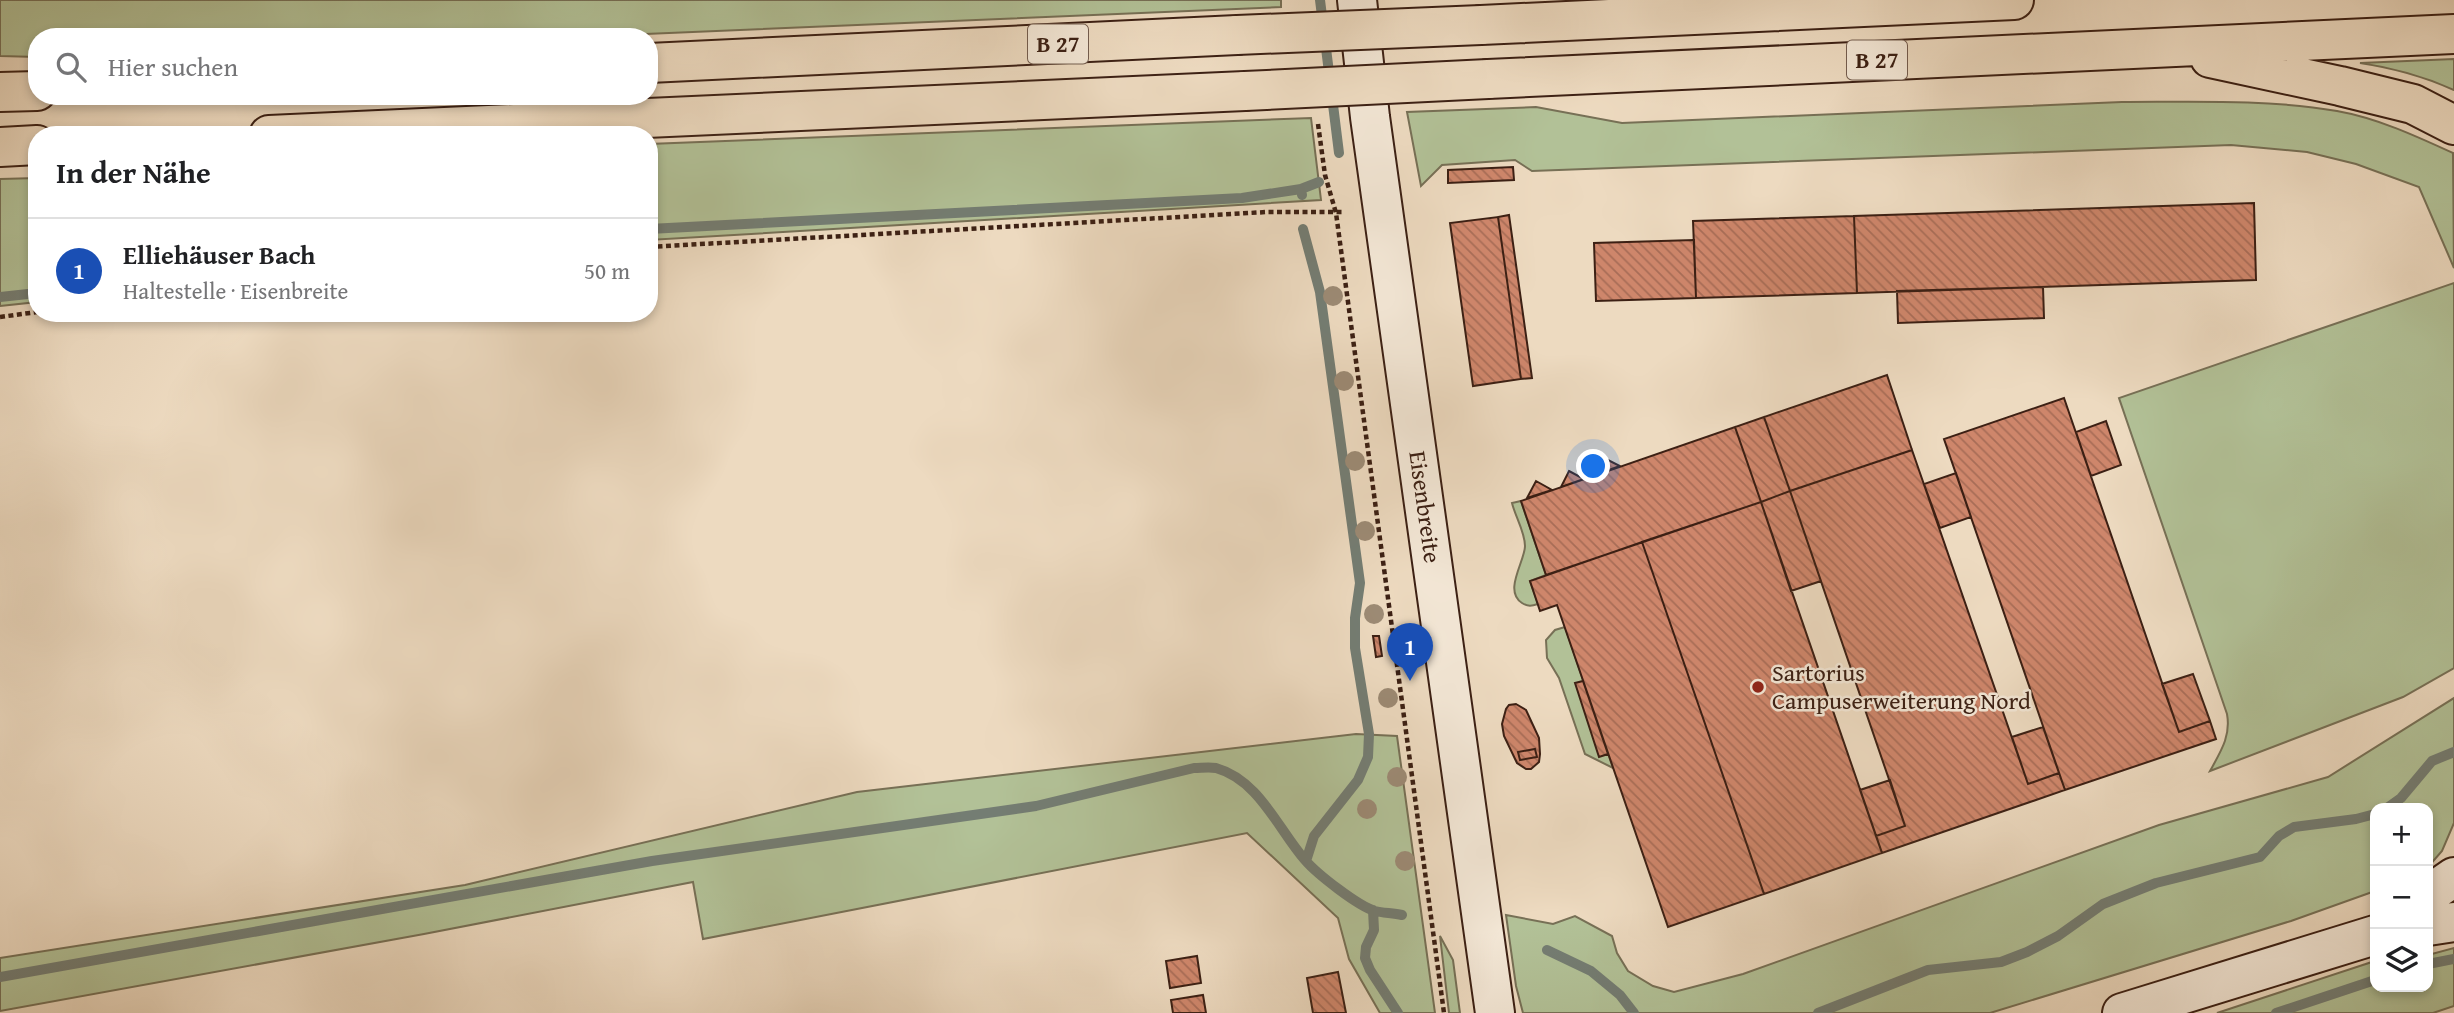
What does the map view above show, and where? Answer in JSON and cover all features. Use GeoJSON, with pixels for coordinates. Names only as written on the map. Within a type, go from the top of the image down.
{"type":"FeatureCollection","features":[{"type":"Feature","properties":{"kind":"highway","name":"B 27"},"geometry":{"type":"LineString","coordinates":[[658,62],[2014,0]]}},
{"type":"Feature","properties":{"kind":"highway","name":"B 27"},"geometry":{"type":"LineString","coordinates":[[469,126],[2454,34]]}},
{"type":"Feature","properties":{"kind":"highway"},"geometry":{"type":"LineString","coordinates":[[2157,47],[2413,104],[2454,125]]}},
{"type":"Feature","properties":{"kind":"highway"},"geometry":{"type":"LineString","coordinates":[[0,92],[28,91]]}},
{"type":"Feature","properties":{"kind":"highway"},"geometry":{"type":"LineString","coordinates":[[0,147],[28,145]]}},
{"type":"Feature","properties":{"kind":"main road","name":"Eisenbreite"},"geometry":{"type":"LineString","coordinates":[[1357,0],[1370,117],[1495,1013]]}},
{"type":"Feature","properties":{"kind":"main road"},"geometry":{"type":"LineString","coordinates":[[2433,892],[2454,877]]}},
{"type":"Feature","properties":{"kind":"main road"},"geometry":{"type":"LineString","coordinates":[[2433,925],[2454,922]]}},
{"type":"Feature","properties":{"kind":"main road"},"geometry":{"type":"LineString","coordinates":[[2122,1013],[2370,934]]}},
{"type":"Feature","properties":{"kind":"path"},"geometry":{"type":"LineString","coordinates":[[1318,121],[1325,175],[1336,213],[1444,1013]]}},
{"type":"Feature","properties":{"kind":"path"},"geometry":{"type":"LineString","coordinates":[[658,246],[1267,212],[1336,213]]}},
{"type":"Feature","properties":{"kind":"path"},"geometry":{"type":"LineString","coordinates":[[0,317],[28,313]]}},
{"type":"Feature","properties":{"kind":"green space"},"geometry":{"type":"Polygon","coordinates":[[[0,0],[1281,0],[1281,7],[658,33],[658,28],[28,28],[28,57],[0,56],[0,0]]]}},
{"type":"Feature","properties":{"kind":"green space"},"geometry":{"type":"Polygon","coordinates":[[[2454,59],[2454,90],[2408,73],[2360,63],[2454,59]]]}},
{"type":"Feature","properties":{"kind":"green space"},"geometry":{"type":"Polygon","coordinates":[[[2122,102],[2257,103],[2337,111],[2382,123],[2453,153],[2454,268],[2419,187],[2356,164],[2307,152],[2231,145],[1532,171],[1515,160],[1442,165],[1421,186],[1407,112],[1536,107],[1622,123],[2122,102]]]}},
{"type":"Feature","properties":{"kind":"green space"},"geometry":{"type":"Polygon","coordinates":[[[1311,118],[1321,200],[658,239],[658,144],[1311,118]]]}},
{"type":"Feature","properties":{"kind":"green space"},"geometry":{"type":"Polygon","coordinates":[[[28,178],[28,303],[0,306],[0,179],[28,178]]]}},
{"type":"Feature","properties":{"kind":"green space"},"geometry":{"type":"Polygon","coordinates":[[[2454,283],[2454,668],[2403,697],[2210,771],[2226,736],[2227,714],[2119,398],[2454,283]]]}},
{"type":"Feature","properties":{"kind":"green space"},"geometry":{"type":"Polygon","coordinates":[[[1521,501],[1546,575],[1530,581],[1538,604],[1532,606],[1522,603],[1514,591],[1525,546],[1512,503],[1521,501]]]}},
{"type":"Feature","properties":{"kind":"green space"},"geometry":{"type":"Polygon","coordinates":[[[1565,627],[1613,768],[1585,754],[1559,678],[1547,658],[1546,640],[1555,630],[1565,627]]]}},
{"type":"Feature","properties":{"kind":"green space"},"geometry":{"type":"Polygon","coordinates":[[[2454,698],[2454,823],[2442,851],[2433,861],[2433,803],[2370,803],[2370,893],[2291,921],[1990,1013],[1523,1013],[1516,986],[1506,915],[1553,924],[1575,916],[1612,936],[1617,953],[1628,971],[1653,986],[1674,992],[1743,974],[2159,825],[2328,777],[2454,698]]]}},
{"type":"Feature","properties":{"kind":"green space"},"geometry":{"type":"Polygon","coordinates":[[[1356,734],[1397,736],[1435,1013],[1380,1013],[1349,959],[1338,918],[1247,833],[703,939],[693,882],[0,1011],[0,958],[465,885],[857,792],[1356,734]]]}},
{"type":"Feature","properties":{"kind":"green space"},"geometry":{"type":"Polygon","coordinates":[[[1440,936],[1453,960],[1460,1013],[1449,1013],[1440,936]]]}},
{"type":"Feature","properties":{"kind":"green space"},"geometry":{"type":"Polygon","coordinates":[[[2454,948],[2454,1006],[2433,1013],[2217,1013],[2370,963],[2370,992],[2433,992],[2433,954],[2454,948]]]}},
{"type":"Feature","properties":{"kind":"building"},"geometry":{"type":"Polygon","coordinates":[[[1513,167],[1514,180],[1448,183],[1448,170],[1513,167]]]}},
{"type":"Feature","properties":{"kind":"building"},"geometry":{"type":"Polygon","coordinates":[[[2254,203],[2256,280],[1857,293],[1854,216],[2254,203]]]}},
{"type":"Feature","properties":{"kind":"building"},"geometry":{"type":"Polygon","coordinates":[[[1509,215],[1532,378],[1521,379],[1498,217],[1509,215]]]}},
{"type":"Feature","properties":{"kind":"building"},"geometry":{"type":"Polygon","coordinates":[[[1854,216],[1857,293],[1696,298],[1693,221],[1854,216]]]}},
{"type":"Feature","properties":{"kind":"building"},"geometry":{"type":"Polygon","coordinates":[[[1498,217],[1521,379],[1473,386],[1450,223],[1498,217]]]}},
{"type":"Feature","properties":{"kind":"building"},"geometry":{"type":"Polygon","coordinates":[[[1694,240],[1696,298],[1596,301],[1594,243],[1694,240]]]}},
{"type":"Feature","properties":{"kind":"building"},"geometry":{"type":"Polygon","coordinates":[[[2043,287],[2044,318],[1898,323],[1897,291],[2043,287]]]}},
{"type":"Feature","properties":{"kind":"building"},"geometry":{"type":"Polygon","coordinates":[[[1887,375],[1912,450],[1790,491],[1764,417],[1887,375]]]}},
{"type":"Feature","properties":{"kind":"building"},"geometry":{"type":"Polygon","coordinates":[[[2064,398],[2179,732],[2210,721],[2216,739],[2065,790],[1944,439],[2064,398]]]}},
{"type":"Feature","properties":{"kind":"building"},"geometry":{"type":"Polygon","coordinates":[[[1764,417],[1790,491],[1761,502],[1735,427],[1764,417]]]}},
{"type":"Feature","properties":{"kind":"building"},"geometry":{"type":"Polygon","coordinates":[[[2106,421],[2121,465],[2091,476],[2076,432],[2106,421]]]}},
{"type":"Feature","properties":{"kind":"building"},"geometry":{"type":"Polygon","coordinates":[[[1735,427],[1761,502],[1546,575],[1521,501],[1735,427]]]}},
{"type":"Feature","properties":{"kind":"building"},"geometry":{"type":"Polygon","coordinates":[[[1912,450],[2028,784],[2059,773],[2065,790],[1882,853],[1876,836],[1905,826],[1790,491],[1912,450]]]}},
{"type":"Feature","properties":{"kind":"building"},"geometry":{"type":"Polygon","coordinates":[[[1604,458],[1620,466],[1595,475],[1604,458]]]}},
{"type":"Feature","properties":{"kind":"building"},"geometry":{"type":"Polygon","coordinates":[[[1569,471],[1584,479],[1561,487],[1569,471]]]}},
{"type":"Feature","properties":{"kind":"building"},"geometry":{"type":"Polygon","coordinates":[[[1956,473],[1971,517],[1940,528],[1924,484],[1956,473]]]}},
{"type":"Feature","properties":{"kind":"building"},"geometry":{"type":"Polygon","coordinates":[[[1536,481],[1552,490],[1527,498],[1536,481]]]}},
{"type":"Feature","properties":{"kind":"building"},"geometry":{"type":"Polygon","coordinates":[[[1790,491],[1821,581],[1791,591],[1761,502],[1790,491]]]}},
{"type":"Feature","properties":{"kind":"building","name":"Sartorius Campuserweiterung Nord"},"geometry":{"type":"Polygon","coordinates":[[[1761,502],[1882,853],[1764,894],[1642,542],[1761,502]]]}},
{"type":"Feature","properties":{"kind":"building","name":"Sartorius Campuserweiterung Nord"},"geometry":{"type":"Polygon","coordinates":[[[1642,542],[1764,894],[1668,927],[1557,605],[1540,611],[1530,581],[1642,542]]]}},
{"type":"Feature","properties":{"kind":"building"},"geometry":{"type":"Polygon","coordinates":[[[1373,636],[1379,636],[1382,656],[1376,657],[1373,636]]]}},
{"type":"Feature","properties":{"kind":"building"},"geometry":{"type":"Polygon","coordinates":[[[2193,674],[2210,721],[2179,732],[2162,684],[2193,674]]]}},
{"type":"Feature","properties":{"kind":"building"},"geometry":{"type":"Polygon","coordinates":[[[1583,681],[1608,754],[1599,757],[1575,683],[1583,681]]]}},
{"type":"Feature","properties":{"kind":"building"},"geometry":{"type":"Polygon","coordinates":[[[1516,704],[1526,710],[1539,738],[1539,762],[1531,769],[1517,763],[1504,736],[1502,724],[1506,709],[1509,705],[1516,704]]]}},
{"type":"Feature","properties":{"kind":"building"},"geometry":{"type":"Polygon","coordinates":[[[2043,727],[2059,773],[2028,784],[2012,737],[2043,727]]]}},
{"type":"Feature","properties":{"kind":"building"},"geometry":{"type":"Polygon","coordinates":[[[1535,749],[1537,757],[1520,760],[1518,752],[1535,749]]]}},
{"type":"Feature","properties":{"kind":"building"},"geometry":{"type":"Polygon","coordinates":[[[1890,780],[1905,826],[1876,836],[1860,790],[1890,780]]]}},
{"type":"Feature","properties":{"kind":"building"},"geometry":{"type":"Polygon","coordinates":[[[1197,956],[1201,983],[1170,988],[1166,961],[1197,956]]]}},
{"type":"Feature","properties":{"kind":"building"},"geometry":{"type":"Polygon","coordinates":[[[1338,972],[1346,1013],[1313,1013],[1307,978],[1338,972]]]}},
{"type":"Feature","properties":{"kind":"building"},"geometry":{"type":"Polygon","coordinates":[[[1203,995],[1206,1013],[1173,1013],[1171,1000],[1203,995]]]}},
{"type":"Feature","properties":{"kind":"waterway"},"geometry":{"type":"LineString","coordinates":[[1320,0],[1339,153]]}},
{"type":"Feature","properties":{"kind":"waterway"},"geometry":{"type":"LineString","coordinates":[[1302,195],[1301,189],[1319,182]]}},
{"type":"Feature","properties":{"kind":"waterway"},"geometry":{"type":"LineString","coordinates":[[658,229],[1242,198],[1301,189]]}},
{"type":"Feature","properties":{"kind":"waterway"},"geometry":{"type":"LineString","coordinates":[[1303,229],[1320,292],[1360,583],[1355,618],[1355,648],[1369,734],[1368,757],[1358,780],[1314,836],[1306,861]]}},
{"type":"Feature","properties":{"kind":"waterway"},"geometry":{"type":"LineString","coordinates":[[0,297],[28,294]]}},
{"type":"Feature","properties":{"kind":"waterway"},"geometry":{"type":"LineString","coordinates":[[2394,803],[2432,761],[2454,752]]}},
{"type":"Feature","properties":{"kind":"waterway"},"geometry":{"type":"LineString","coordinates":[[0,977],[652,861],[1036,806],[1194,768],[1216,768],[1244,783],[1256,794],[1295,848],[1319,873],[1368,908],[1402,915]]}},
{"type":"Feature","properties":{"kind":"waterway"},"geometry":{"type":"LineString","coordinates":[[1818,1013],[1928,970],[2001,962],[2027,952],[2058,936],[2103,904],[2156,883],[2260,857],[2279,836],[2294,827],[2370,815]]}},
{"type":"Feature","properties":{"kind":"waterway"},"geometry":{"type":"LineString","coordinates":[[1373,910],[1374,930],[1366,947],[1365,958],[1398,1013]]}},
{"type":"Feature","properties":{"kind":"waterway"},"geometry":{"type":"LineString","coordinates":[[1547,950],[1591,971],[1620,995],[1634,1013]]}},
{"type":"Feature","properties":{"kind":"waterway"},"geometry":{"type":"LineString","coordinates":[[2433,963],[2454,959]]}},
{"type":"Feature","properties":{"kind":"waterway"},"geometry":{"type":"LineString","coordinates":[[2276,1013],[2370,982]]}},
{"type":"Feature","properties":{"kind":"place","name":"Elliehäuser Bach"},"geometry":{"type":"Point","coordinates":[1410,681]}},
{"type":"Feature","properties":{"kind":"place","name":"Sartorius Campuserweiterung Nord"},"geometry":{"type":"Point","coordinates":[1758,687]}}]}
